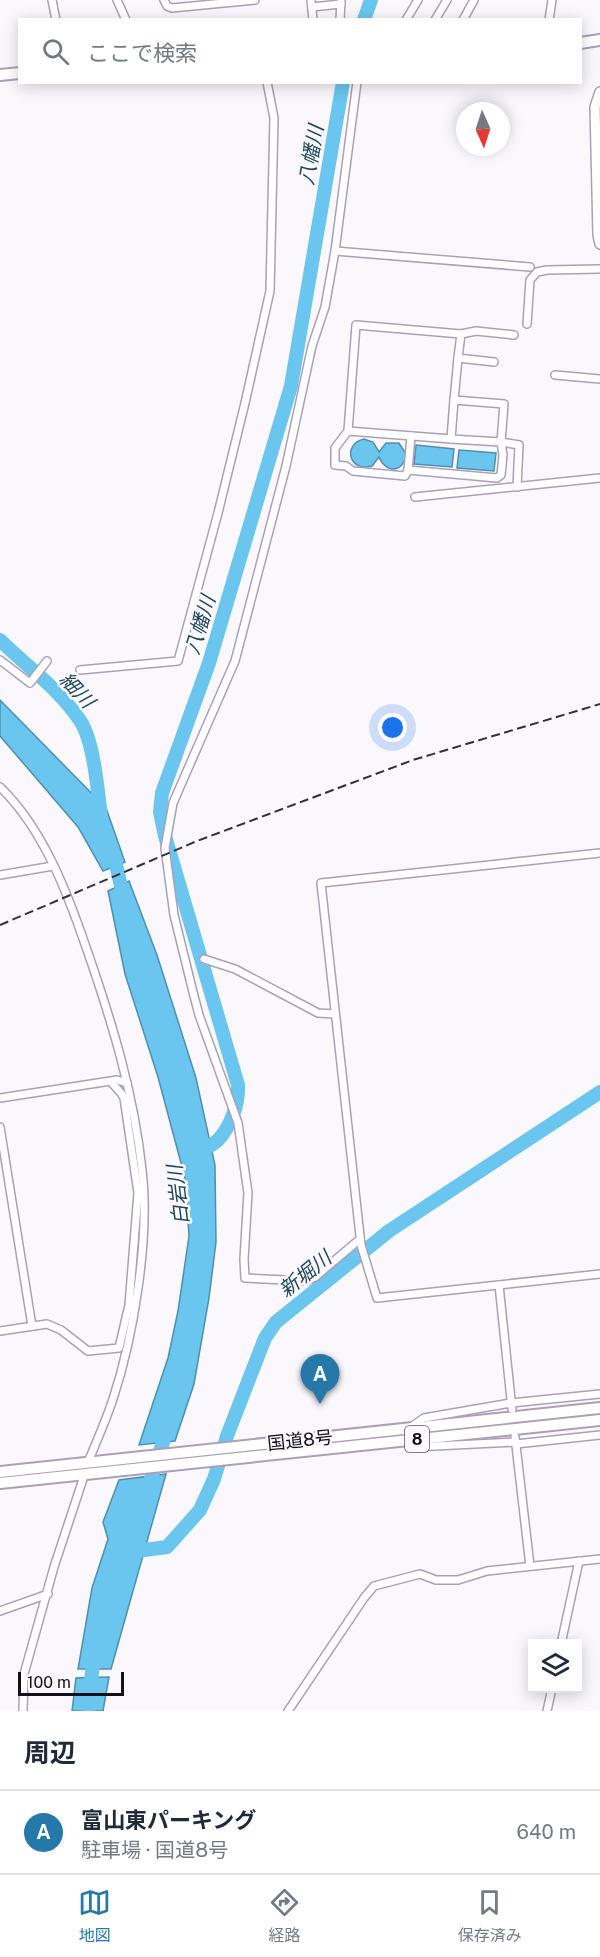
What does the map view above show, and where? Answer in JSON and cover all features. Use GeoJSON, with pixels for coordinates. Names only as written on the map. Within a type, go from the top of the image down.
{"type":"FeatureCollection","features":[{"type":"Feature","properties":{"kind":"main road"},"geometry":{"type":"LineString","coordinates":[[582,43],[600,39]]}},
{"type":"Feature","properties":{"kind":"main road"},"geometry":{"type":"LineString","coordinates":[[0,75],[18,73]]}},
{"type":"Feature","properties":{"kind":"main road"},"geometry":{"type":"LineString","coordinates":[[600,92],[595,107],[600,244]]}},
{"type":"Feature","properties":{"kind":"main road","name":"国道8号"},"geometry":{"type":"LineString","coordinates":[[0,1483],[90,1468],[235,1452],[409,1428],[600,1408]]}},
{"type":"Feature","properties":{"kind":"main road","name":"国道8号"},"geometry":{"type":"LineString","coordinates":[[235,1452],[410,1440],[600,1420]]}},
{"type":"Feature","properties":{"kind":"main road","name":"国道8号"},"geometry":{"type":"LineString","coordinates":[[0,1472],[90,1468]]}},
{"type":"Feature","properties":{"kind":"street"},"geometry":{"type":"LineString","coordinates":[[52,0],[56,18]]}},
{"type":"Feature","properties":{"kind":"street"},"geometry":{"type":"LineString","coordinates":[[117,0],[125,18]]}},
{"type":"Feature","properties":{"kind":"street"},"geometry":{"type":"LineString","coordinates":[[164,0],[167,6],[172,8],[200,3],[255,0]]}},
{"type":"Feature","properties":{"kind":"street"},"geometry":{"type":"LineString","coordinates":[[407,18],[418,0]]}},
{"type":"Feature","properties":{"kind":"street"},"geometry":{"type":"LineString","coordinates":[[436,18],[447,0]]}},
{"type":"Feature","properties":{"kind":"street"},"geometry":{"type":"LineString","coordinates":[[464,18],[474,0]]}},
{"type":"Feature","properties":{"kind":"street"},"geometry":{"type":"LineString","coordinates":[[549,18],[552,0]]}},
{"type":"Feature","properties":{"kind":"street"},"geometry":{"type":"LineString","coordinates":[[313,18],[311,3],[341,2],[340,18]]}},
{"type":"Feature","properties":{"kind":"street"},"geometry":{"type":"LineString","coordinates":[[80,670],[178,661],[232,458],[270,291],[274,118],[267,84]]}},
{"type":"Feature","properties":{"kind":"street"},"geometry":{"type":"LineString","coordinates":[[357,84],[335,251],[325,307],[312,346],[286,466],[234,661],[173,803],[165,848],[174,915],[199,1015],[238,1123],[248,1192],[245,1278],[306,1281],[315,1277],[360,1242]]}},
{"type":"Feature","properties":{"kind":"street"},"geometry":{"type":"LineString","coordinates":[[335,251],[530,267]]}},
{"type":"Feature","properties":{"kind":"street"},"geometry":{"type":"LineString","coordinates":[[527,324],[530,280],[537,272],[600,269]]}},
{"type":"Feature","properties":{"kind":"street"},"geometry":{"type":"LineString","coordinates":[[411,436],[408,470],[405,476],[353,471],[346,465],[335,465],[335,448],[348,431],[356,325],[460,334],[476,331],[514,334]]}},
{"type":"Feature","properties":{"kind":"street"},"geometry":{"type":"LineString","coordinates":[[451,439],[460,334]]}},
{"type":"Feature","properties":{"kind":"street"},"geometry":{"type":"LineString","coordinates":[[458,358],[494,362]]}},
{"type":"Feature","properties":{"kind":"street"},"geometry":{"type":"LineString","coordinates":[[555,375],[600,379]]}},
{"type":"Feature","properties":{"kind":"street"},"geometry":{"type":"LineString","coordinates":[[408,470],[496,478],[501,475],[504,404],[454,400]]}},
{"type":"Feature","properties":{"kind":"street"},"geometry":{"type":"LineString","coordinates":[[348,431],[519,445],[517,487]]}},
{"type":"Feature","properties":{"kind":"street"},"geometry":{"type":"LineString","coordinates":[[415,497],[600,478]]}},
{"type":"Feature","properties":{"kind":"street"},"geometry":{"type":"LineString","coordinates":[[0,660],[30,683],[47,661]]}},
{"type":"Feature","properties":{"kind":"street"},"geometry":{"type":"LineString","coordinates":[[0,787],[26,818],[53,866],[82,937],[105,1004],[127,1083],[142,1171],[144,1210],[137,1295],[113,1399],[54,1567],[24,1674],[23,1711]]}},
{"type":"Feature","properties":{"kind":"street"},"geometry":{"type":"LineString","coordinates":[[600,853],[321,883],[360,1242],[377,1298],[600,1274]]}},
{"type":"Feature","properties":{"kind":"street"},"geometry":{"type":"LineString","coordinates":[[0,875],[53,866]]}},
{"type":"Feature","properties":{"kind":"street"},"geometry":{"type":"LineString","coordinates":[[204,959],[235,969],[318,1013],[335,1014]]}},
{"type":"Feature","properties":{"kind":"street"},"geometry":{"type":"LineString","coordinates":[[0,1098],[117,1080],[127,1083]]}},
{"type":"Feature","properties":{"kind":"street"},"geometry":{"type":"LineString","coordinates":[[0,1331],[48,1324],[88,1351],[119,1348],[129,1305],[138,1193],[124,1098],[111,1082]]}},
{"type":"Feature","properties":{"kind":"street"},"geometry":{"type":"LineString","coordinates":[[0,1127],[32,1326]]}},
{"type":"Feature","properties":{"kind":"street"},"geometry":{"type":"LineString","coordinates":[[499,1285],[512,1406]]}},
{"type":"Feature","properties":{"kind":"street"},"geometry":{"type":"LineString","coordinates":[[409,1428],[424,1418],[600,1394]]}},
{"type":"Feature","properties":{"kind":"street"},"geometry":{"type":"LineString","coordinates":[[410,1440],[415,1447],[600,1435]]}},
{"type":"Feature","properties":{"kind":"street"},"geometry":{"type":"LineString","coordinates":[[516,1441],[530,1566]]}},
{"type":"Feature","properties":{"kind":"street"},"geometry":{"type":"LineString","coordinates":[[288,1711],[374,1586],[420,1574],[436,1580],[458,1580],[487,1571],[600,1559]]}},
{"type":"Feature","properties":{"kind":"street"},"geometry":{"type":"LineString","coordinates":[[562,1639],[579,1561]]}},
{"type":"Feature","properties":{"kind":"street"},"geometry":{"type":"LineString","coordinates":[[0,1611],[48,1594]]}},
{"type":"Feature","properties":{"kind":"street"},"geometry":{"type":"LineString","coordinates":[[547,1711],[551,1693]]}},
{"type":"Feature","properties":{"kind":"water"},"geometry":{"type":"Polygon","coordinates":[[[364,439],[373,442],[379,452],[386,443],[399,443],[406,454],[405,460],[402,465],[394,469],[382,463],[379,457],[372,466],[358,465],[351,457],[351,452],[357,442],[364,439]]]}},
{"type":"Feature","properties":{"kind":"water"},"geometry":{"type":"Polygon","coordinates":[[[416,445],[454,449],[452,467],[414,464],[416,445]]]}},
{"type":"Feature","properties":{"kind":"water"},"geometry":{"type":"Polygon","coordinates":[[[459,450],[496,453],[494,471],[457,468],[459,450]]]}},
{"type":"Feature","properties":{"kind":"water"},"geometry":{"type":"Polygon","coordinates":[[[0,700],[106,808],[125,862],[103,871],[78,827],[0,736],[0,700]]]}},
{"type":"Feature","properties":{"kind":"water"},"geometry":{"type":"Polygon","coordinates":[[[129,881],[157,955],[196,1078],[215,1165],[216,1242],[194,1384],[175,1441],[139,1445],[168,1358],[178,1311],[189,1236],[185,1178],[158,1077],[125,974],[108,891],[129,881]]]}},
{"type":"Feature","properties":{"kind":"water"},"geometry":{"type":"Polygon","coordinates":[[[166,1474],[111,1669],[78,1669],[92,1588],[108,1539],[103,1522],[119,1480],[166,1474]]]}},
{"type":"Feature","properties":{"kind":"water"},"geometry":{"type":"Polygon","coordinates":[[[109,1677],[103,1711],[72,1711],[76,1678],[109,1677]]]}},
{"type":"Feature","properties":{"kind":"waterway","name":"八幡川"},"geometry":{"type":"LineString","coordinates":[[365,18],[371,0]]}},
{"type":"Feature","properties":{"kind":"waterway","name":"八幡川"},"geometry":{"type":"LineString","coordinates":[[196,1153],[216,1142],[227,1128],[236,1107],[238,1085],[165,836],[160,812],[162,793],[209,663],[291,386],[343,84]]}},
{"type":"Feature","properties":{"kind":"waterway","name":"細川"},"geometry":{"type":"LineString","coordinates":[[0,640],[61,697],[79,719],[88,739],[101,818]]}},
{"type":"Feature","properties":{"kind":"waterway","name":"白岩川"},"geometry":{"type":"LineString","coordinates":[[112,848],[125,903]]}},
{"type":"Feature","properties":{"kind":"waterway","name":"新堀川"},"geometry":{"type":"LineString","coordinates":[[129,1552],[167,1547],[200,1510],[214,1479],[227,1436],[265,1338],[276,1322],[389,1231],[600,1092]]}},
{"type":"Feature","properties":{"kind":"waterway","name":"白岩川"},"geometry":{"type":"LineString","coordinates":[[146,1494],[168,1427]]}},
{"type":"Feature","properties":{"kind":"waterway","name":"白岩川"},"geometry":{"type":"LineString","coordinates":[[88,1711],[94,1652]]}},
{"type":"Feature","properties":{"kind":"railway"},"geometry":{"type":"LineString","coordinates":[[0,925],[197,841],[413,760],[600,704]]}},
{"type":"Feature","properties":{"kind":"place","name":"富山東パーキング"},"geometry":{"type":"Point","coordinates":[320,1404]}}]}
